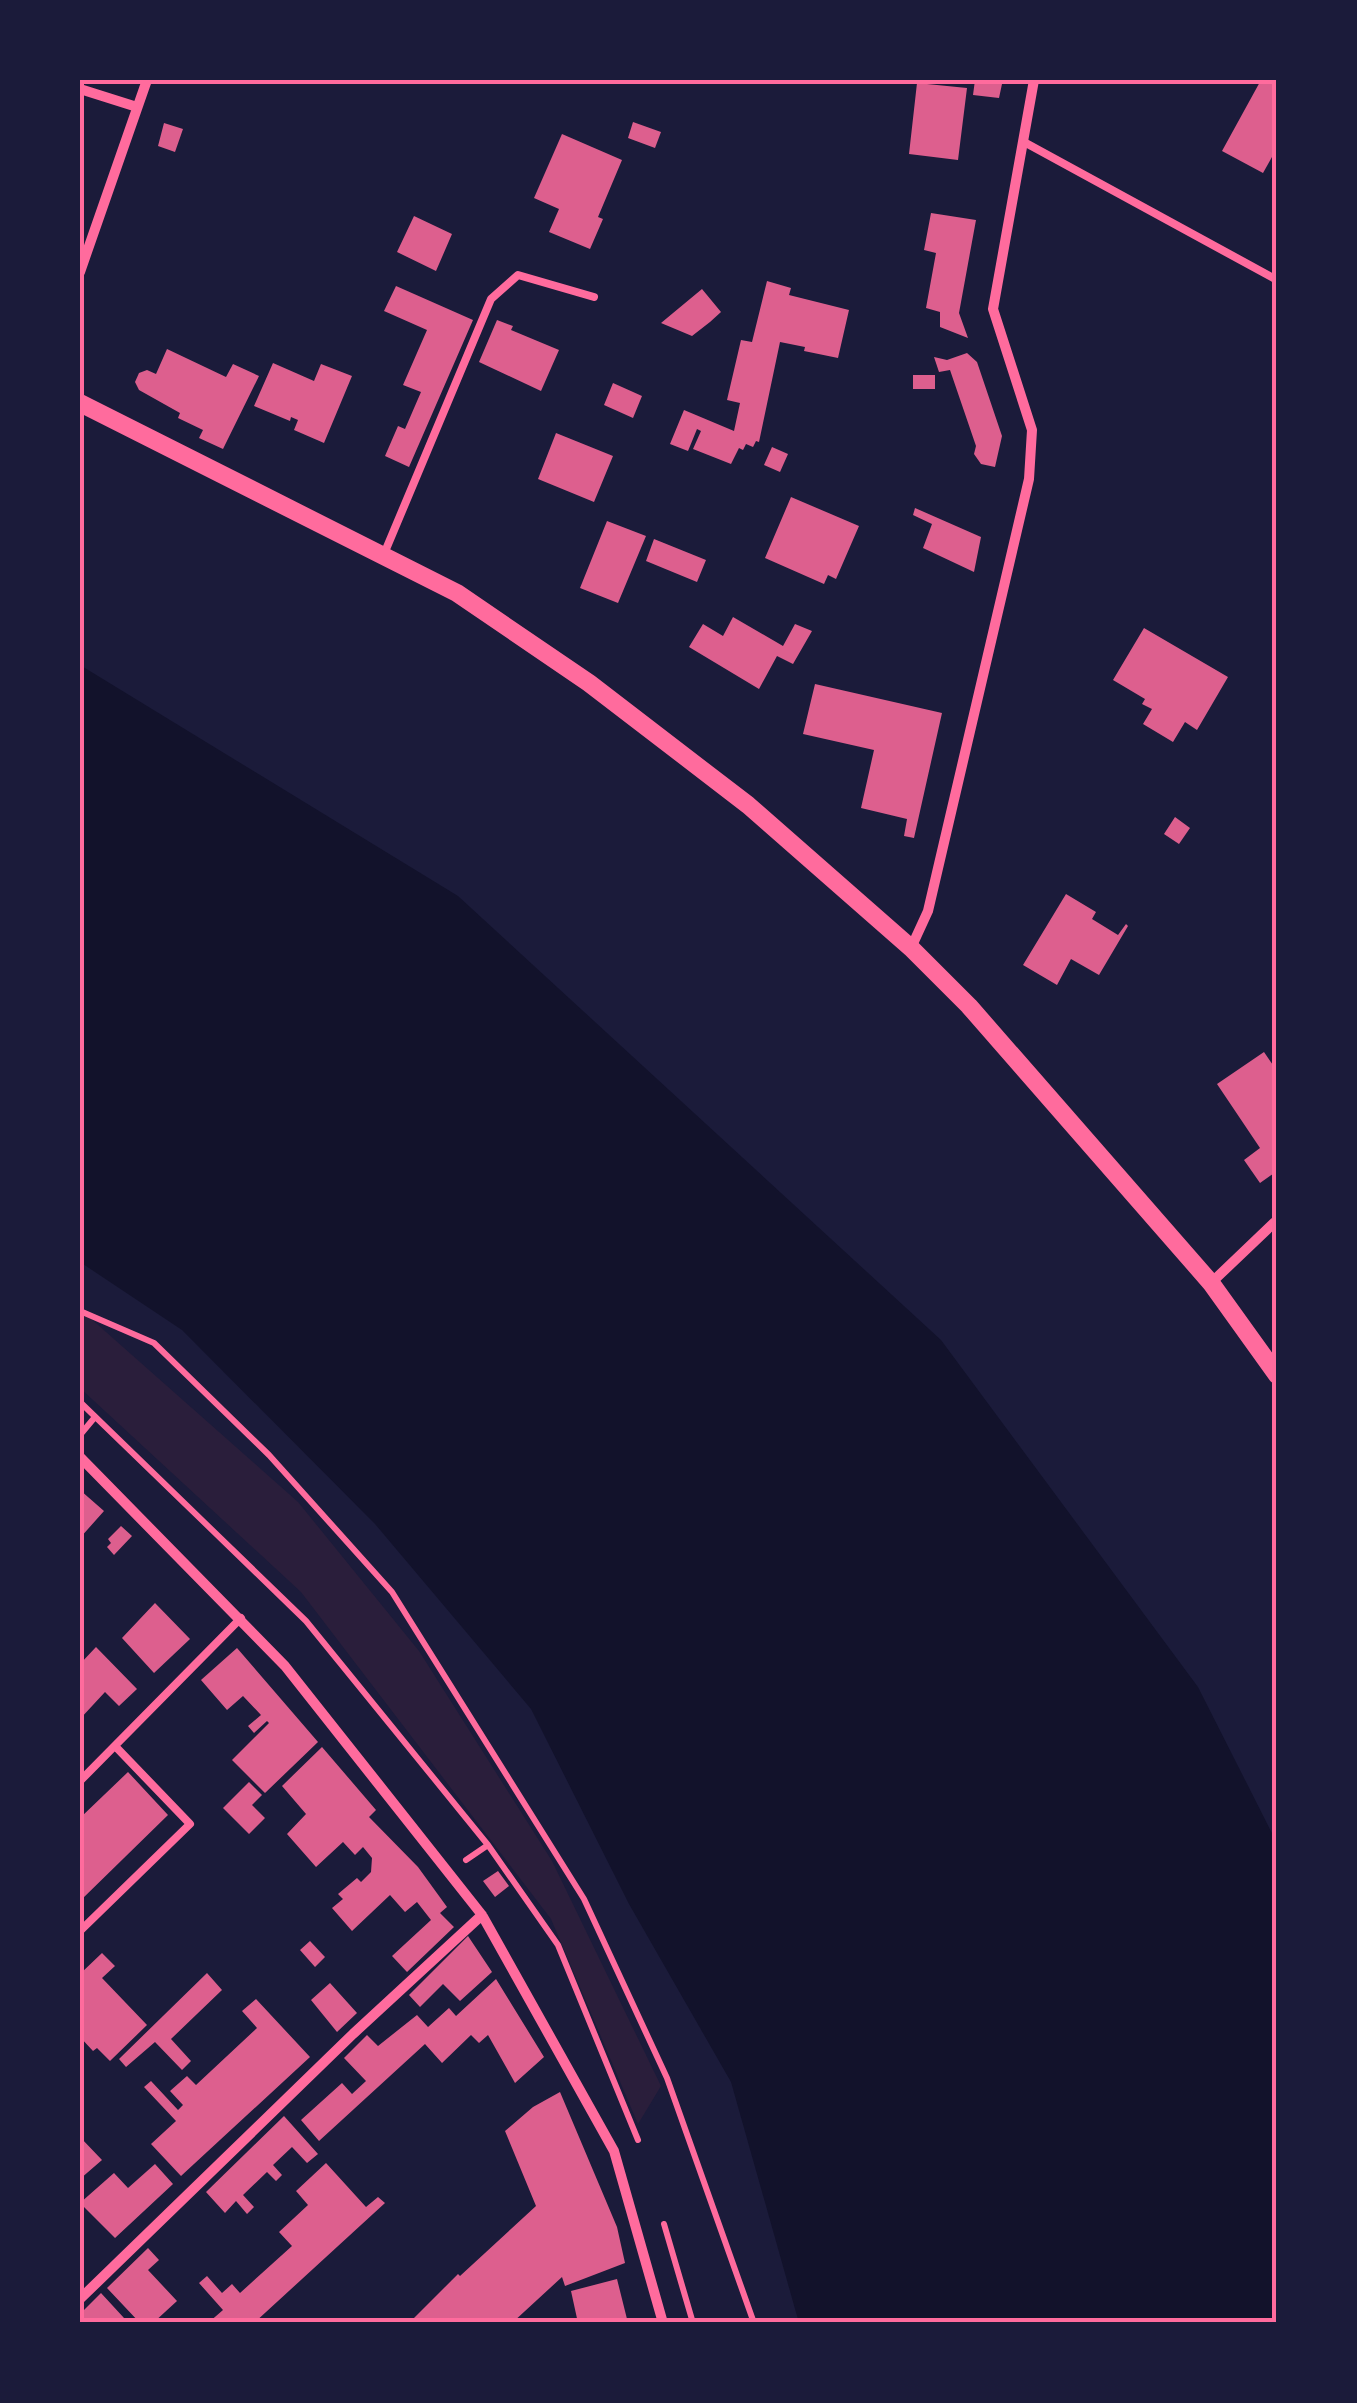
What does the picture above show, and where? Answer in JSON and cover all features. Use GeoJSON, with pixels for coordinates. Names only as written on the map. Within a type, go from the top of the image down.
{"type":"FeatureCollection","features":[{"type":"Feature","properties":{"kind":"street"},"geometry":{"type":"LineString","coordinates":[[80,272],[146,80]]}},
{"type":"Feature","properties":{"kind":"street"},"geometry":{"type":"LineString","coordinates":[[910,948],[928,911],[1029,480],[1032,430],[993,309],[1033,80]]}},
{"type":"Feature","properties":{"kind":"street"},"geometry":{"type":"LineString","coordinates":[[80,90],[137,107]]}},
{"type":"Feature","properties":{"kind":"street"},"geometry":{"type":"LineString","coordinates":[[80,403],[457,593],[590,684],[748,806],[910,948],[969,1006],[1211,1283],[1277,1375]]}},
{"type":"Feature","properties":{"kind":"street"},"geometry":{"type":"LineString","coordinates":[[1211,1283],[1277,1220]]}},
{"type":"Feature","properties":{"kind":"street"},"geometry":{"type":"LineString","coordinates":[[80,1457],[286,1666],[482,1915],[614,2150],[663,2323]]}},
{"type":"Feature","properties":{"kind":"street"},"geometry":{"type":"LineString","coordinates":[[80,2300],[353,2034],[482,1915]]}},
{"type":"Feature","properties":{"kind":"lane"},"geometry":{"type":"LineString","coordinates":[[1024,142],[1277,280]]}},
{"type":"Feature","properties":{"kind":"lane"},"geometry":{"type":"LineString","coordinates":[[384,554],[490,298],[518,276],[594,297]]}},
{"type":"Feature","properties":{"kind":"lane"},"geometry":{"type":"LineString","coordinates":[[80,1782],[241,1618]]}},
{"type":"Feature","properties":{"kind":"lane"},"geometry":{"type":"LineString","coordinates":[[80,1931],[190,1824],[116,1746]]}},
{"type":"Feature","properties":{"kind":"path"},"geometry":{"type":"LineString","coordinates":[[80,1310],[154,1343],[269,1456],[392,1592],[584,1899],[667,2078],[754,2323]]}},
{"type":"Feature","properties":{"kind":"path"},"geometry":{"type":"LineString","coordinates":[[80,1435],[96,1417]]}},
{"type":"Feature","properties":{"kind":"shaded area"},"geometry":{"type":"Polygon","coordinates":[[[80,665],[458,896],[941,1340],[1198,1687],[1277,1843],[1277,2323],[799,2323],[731,2082],[629,1904],[531,1709],[375,1524],[182,1330],[80,1262],[80,665]]]}},
{"type":"Feature","properties":{"kind":"shaded area"},"geometry":{"type":"Polygon","coordinates":[[[80,1309],[298,1502],[419,1651],[552,1861],[661,2086],[638,2124],[551,1919],[301,1592],[80,1388],[80,1309]]]}},
{"type":"Feature","properties":{"kind":"building"},"geometry":{"type":"Polygon","coordinates":[[[975,80],[998,80],[1002,84],[999,98],[973,95],[975,80]]]}},
{"type":"Feature","properties":{"kind":"building"},"geometry":{"type":"Polygon","coordinates":[[[1261,80],[1277,80],[1277,148],[1263,173],[1222,151],[1261,80]]]}},
{"type":"Feature","properties":{"kind":"building"},"geometry":{"type":"Polygon","coordinates":[[[917,83],[967,88],[958,160],[909,154],[917,83]]]}},
{"type":"Feature","properties":{"kind":"building"},"geometry":{"type":"Polygon","coordinates":[[[633,122],[661,132],[655,148],[628,138],[633,122]]]}},
{"type":"Feature","properties":{"kind":"building"},"geometry":{"type":"Polygon","coordinates":[[[164,123],[183,129],[175,152],[158,146],[164,123]]]}},
{"type":"Feature","properties":{"kind":"building"},"geometry":{"type":"Polygon","coordinates":[[[562,134],[622,160],[598,217],[603,219],[590,249],[549,232],[559,209],[534,198],[562,134]]]}},
{"type":"Feature","properties":{"kind":"building"},"geometry":{"type":"Polygon","coordinates":[[[931,213],[976,220],[959,313],[968,338],[940,327],[940,312],[926,308],[936,253],[924,250],[931,213]]]}},
{"type":"Feature","properties":{"kind":"building"},"geometry":{"type":"Polygon","coordinates":[[[414,216],[452,234],[436,271],[397,252],[414,216]]]}},
{"type":"Feature","properties":{"kind":"building"},"geometry":{"type":"Polygon","coordinates":[[[767,281],[791,288],[789,295],[849,310],[838,358],[780,342],[759,442],[753,447],[746,444],[743,450],[739,448],[731,464],[693,449],[701,431],[697,429],[688,451],[670,444],[684,410],[734,431],[740,403],[727,400],[741,340],[752,342],[767,281]]]}},
{"type":"Feature","properties":{"kind":"building"},"geometry":{"type":"Polygon","coordinates":[[[396,286],[473,320],[409,467],[385,456],[398,426],[405,429],[421,392],[403,385],[427,330],[384,311],[396,286]]]}},
{"type":"Feature","properties":{"kind":"building"},"geometry":{"type":"Polygon","coordinates":[[[702,289],[721,312],[710,322],[692,336],[661,323],[702,289]]]}},
{"type":"Feature","properties":{"kind":"building"},"geometry":{"type":"Polygon","coordinates":[[[497,320],[559,350],[541,391],[479,362],[497,320]]]}},
{"type":"Feature","properties":{"kind":"building"},"geometry":{"type":"Polygon","coordinates":[[[167,349],[226,377],[233,364],[259,376],[223,449],[199,438],[203,430],[178,418],[180,413],[139,390],[135,382],[139,373],[147,370],[156,374],[167,349]]]}},
{"type":"Feature","properties":{"kind":"building"},"geometry":{"type":"Polygon","coordinates":[[[967,353],[977,362],[1002,436],[995,467],[981,464],[974,454],[976,446],[950,370],[939,372],[934,357],[947,360],[967,353]]]}},
{"type":"Feature","properties":{"kind":"building"},"geometry":{"type":"Polygon","coordinates":[[[273,363],[314,381],[321,364],[352,376],[324,443],[294,430],[298,420],[291,417],[290,421],[254,406],[273,363]]]}},
{"type":"Feature","properties":{"kind":"building"},"geometry":{"type":"Polygon","coordinates":[[[913,375],[935,375],[935,389],[913,389],[913,375]]]}},
{"type":"Feature","properties":{"kind":"building"},"geometry":{"type":"Polygon","coordinates":[[[613,383],[642,396],[633,418],[604,405],[613,383]]]}},
{"type":"Feature","properties":{"kind":"building"},"geometry":{"type":"Polygon","coordinates":[[[556,433],[613,456],[594,502],[538,479],[556,433]]]}},
{"type":"Feature","properties":{"kind":"building"},"geometry":{"type":"Polygon","coordinates":[[[772,447],[788,454],[780,472],[764,465],[772,447]]]}},
{"type":"Feature","properties":{"kind":"building"},"geometry":{"type":"Polygon","coordinates":[[[791,497],[859,526],[836,579],[828,575],[824,584],[765,558],[791,497]]]}},
{"type":"Feature","properties":{"kind":"building"},"geometry":{"type":"Polygon","coordinates":[[[915,508],[981,537],[974,572],[923,548],[932,524],[913,515],[915,508]]]}},
{"type":"Feature","properties":{"kind":"building"},"geometry":{"type":"Polygon","coordinates":[[[607,521],[646,536],[618,603],[580,588],[607,521]]]}},
{"type":"Feature","properties":{"kind":"building"},"geometry":{"type":"Polygon","coordinates":[[[654,539],[706,560],[697,582],[646,561],[654,539]]]}},
{"type":"Feature","properties":{"kind":"building"},"geometry":{"type":"Polygon","coordinates":[[[733,617],[783,646],[795,624],[812,631],[793,664],[777,656],[759,689],[689,647],[703,624],[723,636],[733,617]]]}},
{"type":"Feature","properties":{"kind":"building"},"geometry":{"type":"Polygon","coordinates":[[[1144,628],[1228,677],[1197,730],[1185,722],[1173,742],[1143,724],[1152,709],[1142,704],[1145,699],[1113,680],[1144,628]]]}},
{"type":"Feature","properties":{"kind":"building"},"geometry":{"type":"Polygon","coordinates":[[[815,684],[942,713],[914,838],[904,836],[907,819],[861,808],[874,750],[803,734],[815,684]]]}},
{"type":"Feature","properties":{"kind":"building"},"geometry":{"type":"Polygon","coordinates":[[[1175,817],[1190,828],[1179,844],[1164,834],[1175,817]]]}},
{"type":"Feature","properties":{"kind":"building"},"geometry":{"type":"Polygon","coordinates":[[[1066,894],[1096,912],[1092,919],[1118,935],[1128,926],[1099,975],[1071,959],[1057,985],[1023,965],[1066,894]]]}},
{"type":"Feature","properties":{"kind":"building"},"geometry":{"type":"Polygon","coordinates":[[[1264,1052],[1277,1071],[1277,1171],[1260,1183],[1244,1160],[1260,1148],[1217,1084],[1264,1052]]]}},
{"type":"Feature","properties":{"kind":"building"},"geometry":{"type":"Polygon","coordinates":[[[80,1490],[104,1511],[80,1538],[80,1490]]]}},
{"type":"Feature","properties":{"kind":"building"},"geometry":{"type":"Polygon","coordinates":[[[121,1526],[132,1536],[114,1555],[107,1547],[111,1543],[108,1539],[121,1526]]]}},
{"type":"Feature","properties":{"kind":"building"},"geometry":{"type":"Polygon","coordinates":[[[155,1603],[190,1639],[154,1673],[122,1638],[155,1603]]]}},
{"type":"Feature","properties":{"kind":"building"},"geometry":{"type":"Polygon","coordinates":[[[96,1647],[137,1689],[119,1706],[105,1692],[80,1719],[80,1664],[96,1647]]]}},
{"type":"Feature","properties":{"kind":"building"},"geometry":{"type":"Polygon","coordinates":[[[237,1648],[318,1742],[265,1793],[232,1760],[269,1723],[254,1733],[248,1726],[261,1715],[243,1696],[227,1710],[201,1680],[237,1648]]]}},
{"type":"Feature","properties":{"kind":"building"},"geometry":{"type":"Polygon","coordinates":[[[322,1747],[376,1810],[369,1817],[418,1867],[447,1907],[440,1913],[454,1927],[407,1972],[392,1956],[431,1920],[417,1902],[405,1912],[390,1895],[352,1931],[332,1908],[343,1899],[338,1894],[371,1872],[372,1858],[363,1847],[355,1855],[343,1842],[316,1867],[287,1834],[306,1814],[282,1786],[322,1747]]]}},
{"type":"Feature","properties":{"kind":"building"},"geometry":{"type":"Polygon","coordinates":[[[128,1772],[168,1815],[80,1901],[80,1818],[128,1772]]]}},
{"type":"Feature","properties":{"kind":"building"},"geometry":{"type":"Polygon","coordinates":[[[249,1782],[262,1795],[252,1805],[265,1818],[249,1834],[223,1808],[249,1782]]]}},
{"type":"Feature","properties":{"kind":"building"},"geometry":{"type":"Polygon","coordinates":[[[498,1871],[509,1886],[495,1897],[483,1881],[498,1871]]]}},
{"type":"Feature","properties":{"kind":"building"},"geometry":{"type":"Polygon","coordinates":[[[468,1936],[492,1972],[460,2001],[443,1984],[420,2007],[409,1995],[468,1936]]]}},
{"type":"Feature","properties":{"kind":"building"},"geometry":{"type":"Polygon","coordinates":[[[310,1941],[325,1957],[315,1967],[300,1950],[310,1941]]]}},
{"type":"Feature","properties":{"kind":"building"},"geometry":{"type":"Polygon","coordinates":[[[102,1953],[115,1966],[102,1978],[147,2025],[110,2061],[80,2037],[80,1974],[102,1953]]]}},
{"type":"Feature","properties":{"kind":"building"},"geometry":{"type":"Polygon","coordinates":[[[207,1973],[222,1990],[171,2039],[191,2061],[182,2070],[155,2042],[126,2067],[119,2059],[207,1973]]]}},
{"type":"Feature","properties":{"kind":"building"},"geometry":{"type":"Polygon","coordinates":[[[496,1979],[544,2057],[515,2083],[488,2035],[479,2043],[471,2035],[442,2063],[425,2044],[319,2141],[301,2120],[342,2083],[352,2094],[366,2081],[344,2058],[367,2035],[378,2046],[417,2015],[428,2027],[449,2008],[456,2016],[496,1979]]]}},
{"type":"Feature","properties":{"kind":"building"},"geometry":{"type":"Polygon","coordinates":[[[330,1983],[357,2013],[337,2032],[311,2000],[330,1983]]]}},
{"type":"Feature","properties":{"kind":"building"},"geometry":{"type":"Polygon","coordinates":[[[256,1999],[310,2057],[181,2176],[151,2144],[176,2121],[144,2087],[151,2081],[178,2110],[183,2105],[170,2091],[187,2076],[196,2085],[257,2028],[242,2011],[256,1999]]]}},
{"type":"Feature","properties":{"kind":"building"},"geometry":{"type":"Polygon","coordinates":[[[560,2092],[617,2227],[625,2263],[565,2286],[562,2277],[512,2323],[409,2323],[536,2206],[505,2131],[533,2107],[560,2092]]]}},
{"type":"Feature","properties":{"kind":"building"},"geometry":{"type":"Polygon","coordinates":[[[284,2116],[318,2154],[307,2163],[292,2147],[273,2165],[282,2175],[276,2181],[267,2172],[243,2195],[254,2207],[247,2214],[236,2201],[225,2213],[206,2192],[284,2116]]]}},
{"type":"Feature","properties":{"kind":"building"},"geometry":{"type":"Polygon","coordinates":[[[80,2137],[102,2160],[80,2179],[80,2137]]]}},
{"type":"Feature","properties":{"kind":"building"},"geometry":{"type":"Polygon","coordinates":[[[326,2163],[366,2207],[378,2197],[385,2203],[254,2323],[208,2323],[223,2310],[199,2283],[207,2276],[222,2293],[232,2284],[240,2293],[292,2246],[279,2232],[308,2205],[296,2191],[326,2163]]]}},
{"type":"Feature","properties":{"kind":"building"},"geometry":{"type":"Polygon","coordinates":[[[155,2164],[173,2184],[115,2238],[80,2203],[114,2173],[128,2188],[155,2164]]]}},
{"type":"Feature","properties":{"kind":"building"},"geometry":{"type":"Polygon","coordinates":[[[148,2248],[159,2260],[148,2270],[177,2301],[153,2323],[140,2323],[107,2288],[148,2248]]]}},
{"type":"Feature","properties":{"kind":"building"},"geometry":{"type":"Polygon","coordinates":[[[617,2279],[628,2323],[578,2323],[571,2291],[617,2279]]]}},
{"type":"Feature","properties":{"kind":"building"},"geometry":{"type":"Polygon","coordinates":[[[101,2293],[124,2318],[119,2323],[80,2323],[80,2314],[101,2293]]]}}]}
